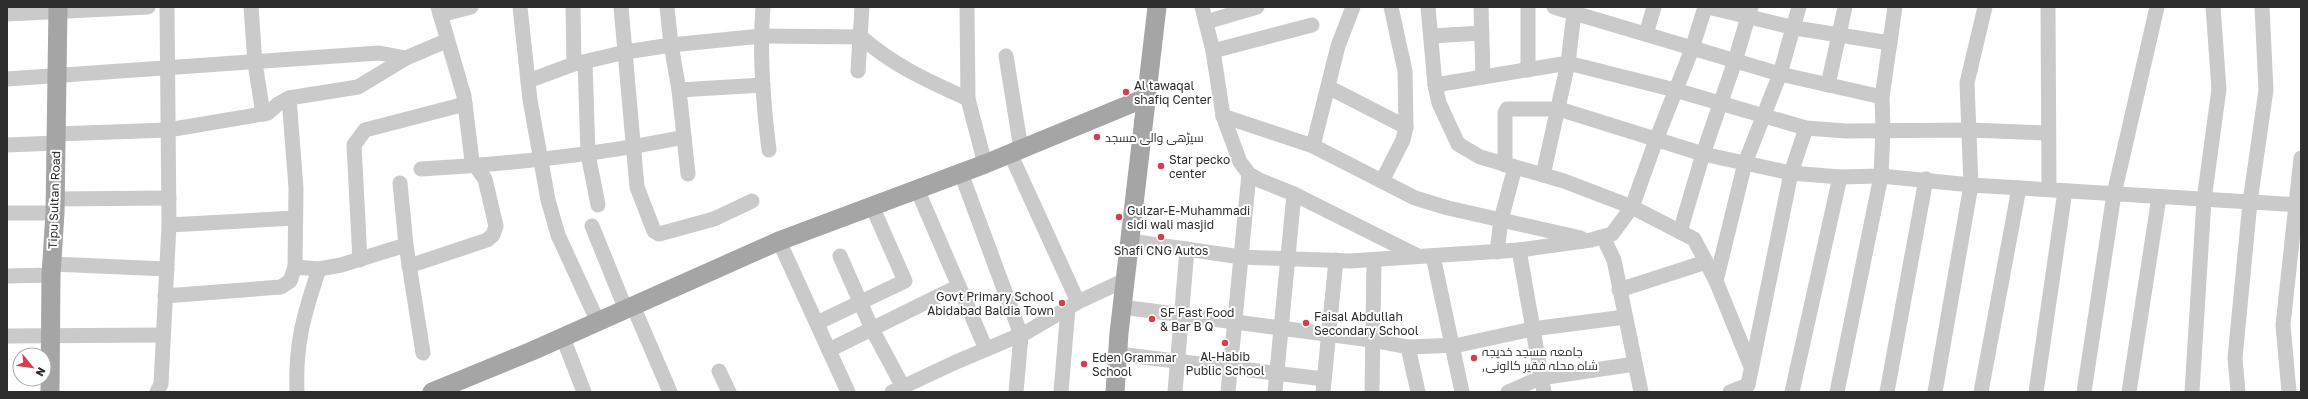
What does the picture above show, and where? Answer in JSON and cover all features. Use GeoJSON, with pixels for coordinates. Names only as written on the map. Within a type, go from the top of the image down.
{"type":"FeatureCollection","features":[{"type":"Feature","properties":{"kind":"main road"},"geometry":{"type":"LineString","coordinates":[[1115,392],[1122,307],[1156,7]]}},
{"type":"Feature","properties":{"kind":"main road","name":"Tipu Sultan Road"},"geometry":{"type":"LineString","coordinates":[[50,392],[51,270],[55,206],[58,10]]}},
{"type":"Feature","properties":{"kind":"main road"},"geometry":{"type":"LineString","coordinates":[[432,392],[563,338],[779,241],[985,164],[1146,98]]}},
{"type":"Feature","properties":{"kind":"street"},"geometry":{"type":"LineString","coordinates":[[7,14],[58,10],[148,7]]}},
{"type":"Feature","properties":{"kind":"street"},"geometry":{"type":"LineString","coordinates":[[157,392],[161,384],[169,225],[168,7]]}},
{"type":"Feature","properties":{"kind":"street"},"geometry":{"type":"LineString","coordinates":[[251,7],[255,63],[263,114]]}},
{"type":"Feature","properties":{"kind":"street"},"geometry":{"type":"LineString","coordinates":[[409,266],[487,240],[494,235],[496,226],[485,179],[475,166],[465,104],[446,41],[439,11],[471,7]]}},
{"type":"Feature","properties":{"kind":"street"},"geometry":{"type":"LineString","coordinates":[[520,7],[528,81],[548,200],[558,235],[598,322]]}},
{"type":"Feature","properties":{"kind":"street"},"geometry":{"type":"LineString","coordinates":[[573,7],[580,63],[588,154],[598,205]]}},
{"type":"Feature","properties":{"kind":"street"},"geometry":{"type":"LineString","coordinates":[[621,7],[637,187],[654,231],[657,233],[714,220],[752,201]]}},
{"type":"Feature","properties":{"kind":"street"},"geometry":{"type":"LineString","coordinates":[[667,7],[671,45],[679,90],[688,174]]}},
{"type":"Feature","properties":{"kind":"street"},"geometry":{"type":"LineString","coordinates":[[763,7],[761,36],[763,85],[769,150]]}},
{"type":"Feature","properties":{"kind":"street"},"geometry":{"type":"LineString","coordinates":[[858,71],[862,7]]}},
{"type":"Feature","properties":{"kind":"street"},"geometry":{"type":"LineString","coordinates":[[967,7],[968,99],[985,164]]}},
{"type":"Feature","properties":{"kind":"street"},"geometry":{"type":"LineString","coordinates":[[1202,7],[1213,51],[1223,116],[1240,162],[1249,174],[1258,180],[1294,194],[1426,256],[1454,345],[1462,392]]}},
{"type":"Feature","properties":{"kind":"street"},"geometry":{"type":"LineString","coordinates":[[1206,22],[1257,7]]}},
{"type":"Feature","properties":{"kind":"street"},"geometry":{"type":"LineString","coordinates":[[1313,146],[1338,46],[1353,7]]}},
{"type":"Feature","properties":{"kind":"street"},"geometry":{"type":"LineString","coordinates":[[1382,181],[1403,140],[1406,127],[1405,71],[1391,7]]}},
{"type":"Feature","properties":{"kind":"street"},"geometry":{"type":"LineString","coordinates":[[1428,7],[1435,85],[1446,122],[1458,144],[1480,157],[1564,180],[1632,207],[1694,239],[1716,281],[1752,367]]}},
{"type":"Feature","properties":{"kind":"street"},"geometry":{"type":"LineString","coordinates":[[1481,7],[1483,77]]}},
{"type":"Feature","properties":{"kind":"street"},"geometry":{"type":"LineString","coordinates":[[1528,7],[1528,70]]}},
{"type":"Feature","properties":{"kind":"street"},"geometry":{"type":"LineString","coordinates":[[1555,7],[1735,62],[1780,74],[1882,97]]}},
{"type":"Feature","properties":{"kind":"street"},"geometry":{"type":"LineString","coordinates":[[1646,34],[1654,7]]}},
{"type":"Feature","properties":{"kind":"street"},"geometry":{"type":"LineString","coordinates":[[1130,241],[1241,256],[1288,259],[1374,260],[1520,250],[1597,238],[1612,234],[1632,207],[1674,90],[1692,49],[1706,7],[1750,12],[1795,28],[1890,44]]}},
{"type":"Feature","properties":{"kind":"street"},"geometry":{"type":"LineString","coordinates":[[1716,281],[1746,163],[1780,74],[1795,28],[1799,7]]}},
{"type":"Feature","properties":{"kind":"street"},"geometry":{"type":"LineString","coordinates":[[1828,85],[1845,7]]}},
{"type":"Feature","properties":{"kind":"street"},"geometry":{"type":"LineString","coordinates":[[1837,392],[1881,176],[1883,130],[1882,97],[1896,7]]}},
{"type":"Feature","properties":{"kind":"street"},"geometry":{"type":"LineString","coordinates":[[1935,392],[1971,185],[1967,83],[1985,7]]}},
{"type":"Feature","properties":{"kind":"street"},"geometry":{"type":"LineString","coordinates":[[2048,7],[2047,133],[2049,189]]}},
{"type":"Feature","properties":{"kind":"street"},"geometry":{"type":"LineString","coordinates":[[2084,392],[2114,194],[2156,7]]}},
{"type":"Feature","properties":{"kind":"street"},"geometry":{"type":"LineString","coordinates":[[2192,392],[2204,200],[2219,89],[2213,7]]}},
{"type":"Feature","properties":{"kind":"street"},"geometry":{"type":"LineString","coordinates":[[2238,392],[2235,358],[2250,202],[2266,90],[2262,7]]}},
{"type":"Feature","properties":{"kind":"street"},"geometry":{"type":"LineString","coordinates":[[1680,232],[1703,154],[1735,62],[1750,12]]}},
{"type":"Feature","properties":{"kind":"street"},"geometry":{"type":"LineString","coordinates":[[1544,175],[1568,63],[1574,13]]}},
{"type":"Feature","properties":{"kind":"street"},"geometry":{"type":"LineString","coordinates":[[1213,51],[1312,25]]}},
{"type":"Feature","properties":{"kind":"street"},"geometry":{"type":"LineString","coordinates":[[1431,36],[1482,33]]}},
{"type":"Feature","properties":{"kind":"street"},"geometry":{"type":"LineString","coordinates":[[528,81],[580,63],[626,52],[671,45],[761,36],[861,37],[883,56],[928,81],[968,99]]}},
{"type":"Feature","properties":{"kind":"street"},"geometry":{"type":"LineString","coordinates":[[7,144],[168,130],[268,113],[278,104],[289,98],[358,87],[406,58],[446,41]]}},
{"type":"Feature","properties":{"kind":"street"},"geometry":{"type":"LineString","coordinates":[[7,79],[57,77],[379,53],[406,58]]}},
{"type":"Feature","properties":{"kind":"street"},"geometry":{"type":"LineString","coordinates":[[1006,56],[1016,151],[1073,305],[1061,392]]}},
{"type":"Feature","properties":{"kind":"street"},"geometry":{"type":"LineString","coordinates":[[1435,85],[1568,63],[1674,90],[1806,128],[1846,131],[1970,130],[2047,133]]}},
{"type":"Feature","properties":{"kind":"street"},"geometry":{"type":"LineString","coordinates":[[679,90],[763,85]]}},
{"type":"Feature","properties":{"kind":"street"},"geometry":{"type":"LineString","coordinates":[[1328,87],[1406,127]]}},
{"type":"Feature","properties":{"kind":"street"},"geometry":{"type":"LineString","coordinates":[[165,296],[281,287],[290,281],[295,267],[296,188],[289,98]]}},
{"type":"Feature","properties":{"kind":"street"},"geometry":{"type":"LineString","coordinates":[[360,260],[354,145],[360,133],[365,130],[465,104]]}},
{"type":"Feature","properties":{"kind":"street"},"geometry":{"type":"LineString","coordinates":[[1497,252],[1510,166],[1505,113],[1507,109],[1559,110],[1703,154],[1792,173],[1840,177],[1881,176],[1926,179],[1971,185],[2299,205]]}},
{"type":"Feature","properties":{"kind":"street"},"geometry":{"type":"LineString","coordinates":[[1223,116],[1313,146],[1415,198],[1448,208],[1502,220],[1597,238],[1614,260],[1641,392]]}},
{"type":"Feature","properties":{"kind":"street"},"geometry":{"type":"LineString","coordinates":[[1730,392],[1748,385],[1792,173],[1806,128]]}},
{"type":"Feature","properties":{"kind":"street"},"geometry":{"type":"LineString","coordinates":[[421,169],[542,160],[634,147],[684,137]]}},
{"type":"Feature","properties":{"kind":"street"},"geometry":{"type":"LineString","coordinates":[[2289,392],[2283,325],[2297,253],[2301,158]]}},
{"type":"Feature","properties":{"kind":"street"},"geometry":{"type":"LineString","coordinates":[[961,173],[1021,335],[1016,392]]}},
{"type":"Feature","properties":{"kind":"street"},"geometry":{"type":"LineString","coordinates":[[1228,392],[1249,174]]}},
{"type":"Feature","properties":{"kind":"street"},"geometry":{"type":"LineString","coordinates":[[1792,392],[1840,177]]}},
{"type":"Feature","properties":{"kind":"street"},"geometry":{"type":"LineString","coordinates":[[1886,392],[1926,179]]}},
{"type":"Feature","properties":{"kind":"street"},"geometry":{"type":"LineString","coordinates":[[400,183],[406,246],[423,352]]}},
{"type":"Feature","properties":{"kind":"street"},"geometry":{"type":"LineString","coordinates":[[1981,392],[2019,188]]}},
{"type":"Feature","properties":{"kind":"street"},"geometry":{"type":"LineString","coordinates":[[917,189],[986,349]]}},
{"type":"Feature","properties":{"kind":"street"},"geometry":{"type":"LineString","coordinates":[[2036,392],[2065,191]]}},
{"type":"Feature","properties":{"kind":"street"},"geometry":{"type":"LineString","coordinates":[[1274,392],[1294,194]]}},
{"type":"Feature","properties":{"kind":"street"},"geometry":{"type":"LineString","coordinates":[[2129,392],[2159,197]]}},
{"type":"Feature","properties":{"kind":"street"},"geometry":{"type":"LineString","coordinates":[[7,213],[55,206],[169,198]]}},
{"type":"Feature","properties":{"kind":"street"},"geometry":{"type":"LineString","coordinates":[[817,323],[860,300],[905,281],[872,206]]}},
{"type":"Feature","properties":{"kind":"street"},"geometry":{"type":"LineString","coordinates":[[169,225],[295,218]]}},
{"type":"Feature","properties":{"kind":"street"},"geometry":{"type":"LineString","coordinates":[[592,226],[629,308],[670,392]]}},
{"type":"Feature","properties":{"kind":"street"},"geometry":{"type":"LineString","coordinates":[[779,241],[848,392]]}},
{"type":"Feature","properties":{"kind":"street"},"geometry":{"type":"LineString","coordinates":[[295,267],[319,269],[360,260],[406,246]]}},
{"type":"Feature","properties":{"kind":"street"},"geometry":{"type":"LineString","coordinates":[[1175,392],[1187,249]]}},
{"type":"Feature","properties":{"kind":"street"},"geometry":{"type":"LineString","coordinates":[[1520,250],[1542,385]]}},
{"type":"Feature","properties":{"kind":"street"},"geometry":{"type":"LineString","coordinates":[[840,256],[897,389],[1021,335],[1073,305],[1125,280]]}},
{"type":"Feature","properties":{"kind":"street"},"geometry":{"type":"LineString","coordinates":[[1118,354],[1276,373],[1324,385],[1336,260]]}},
{"type":"Feature","properties":{"kind":"street"},"geometry":{"type":"LineString","coordinates":[[1372,392],[1371,340],[1374,260]]}},
{"type":"Feature","properties":{"kind":"street"},"geometry":{"type":"LineString","coordinates":[[1619,290],[1706,262]]}},
{"type":"Feature","properties":{"kind":"street"},"geometry":{"type":"LineString","coordinates":[[7,276],[51,270],[167,269]]}},
{"type":"Feature","properties":{"kind":"street"},"geometry":{"type":"LineString","coordinates":[[297,392],[296,366],[302,319],[319,269]]}},
{"type":"Feature","properties":{"kind":"street"},"geometry":{"type":"LineString","coordinates":[[829,350],[959,286]]}},
{"type":"Feature","properties":{"kind":"street"},"geometry":{"type":"LineString","coordinates":[[1122,307],[1329,334],[1408,347],[1454,345],[1532,329],[1625,317]]}},
{"type":"Feature","properties":{"kind":"street"},"geometry":{"type":"LineString","coordinates":[[7,336],[164,335]]}},
{"type":"Feature","properties":{"kind":"street"},"geometry":{"type":"LineString","coordinates":[[563,338],[584,392]]}},
{"type":"Feature","properties":{"kind":"street"},"geometry":{"type":"LineString","coordinates":[[1408,347],[1418,392]]}},
{"type":"Feature","properties":{"kind":"street"},"geometry":{"type":"LineString","coordinates":[[1508,392],[1635,364]]}},
{"type":"Feature","properties":{"kind":"street"},"geometry":{"type":"LineString","coordinates":[[719,371],[729,392]]}},
{"type":"Feature","properties":{"kind":"place","name":"Al tawaqal shafiq Center"},"geometry":{"type":"Point","coordinates":[1126,92]}},
{"type":"Feature","properties":{"kind":"place","name":"سیڑھی والی مسجد"},"geometry":{"type":"Point","coordinates":[1097,137]}},
{"type":"Feature","properties":{"kind":"place","name":"Star pecko center"},"geometry":{"type":"Point","coordinates":[1161,166]}},
{"type":"Feature","properties":{"kind":"place","name":"Gulzar-E-Muhammadi sidi wali masjid"},"geometry":{"type":"Point","coordinates":[1119,217]}},
{"type":"Feature","properties":{"kind":"place","name":"Shafi CNG Autos"},"geometry":{"type":"Point","coordinates":[1161,237]}},
{"type":"Feature","properties":{"kind":"place","name":"Govt Primary School Abidabad Baldia Town"},"geometry":{"type":"Point","coordinates":[1062,303]}},
{"type":"Feature","properties":{"kind":"place","name":"SF Fast Food & Bar B Q"},"geometry":{"type":"Point","coordinates":[1152,319]}},
{"type":"Feature","properties":{"kind":"place","name":"Faisal Abdullah Secondary School"},"geometry":{"type":"Point","coordinates":[1306,323]}},
{"type":"Feature","properties":{"kind":"place","name":"Al-Habib Public School"},"geometry":{"type":"Point","coordinates":[1225,343]}},
{"type":"Feature","properties":{"kind":"place","name":"جامعہ مسجد خدیجہ ,شاہ محلہ فقیر کالونی"},"geometry":{"type":"Point","coordinates":[1474,358]}},
{"type":"Feature","properties":{"kind":"place","name":"Eden Grammar School"},"geometry":{"type":"Point","coordinates":[1084,364]}}]}
